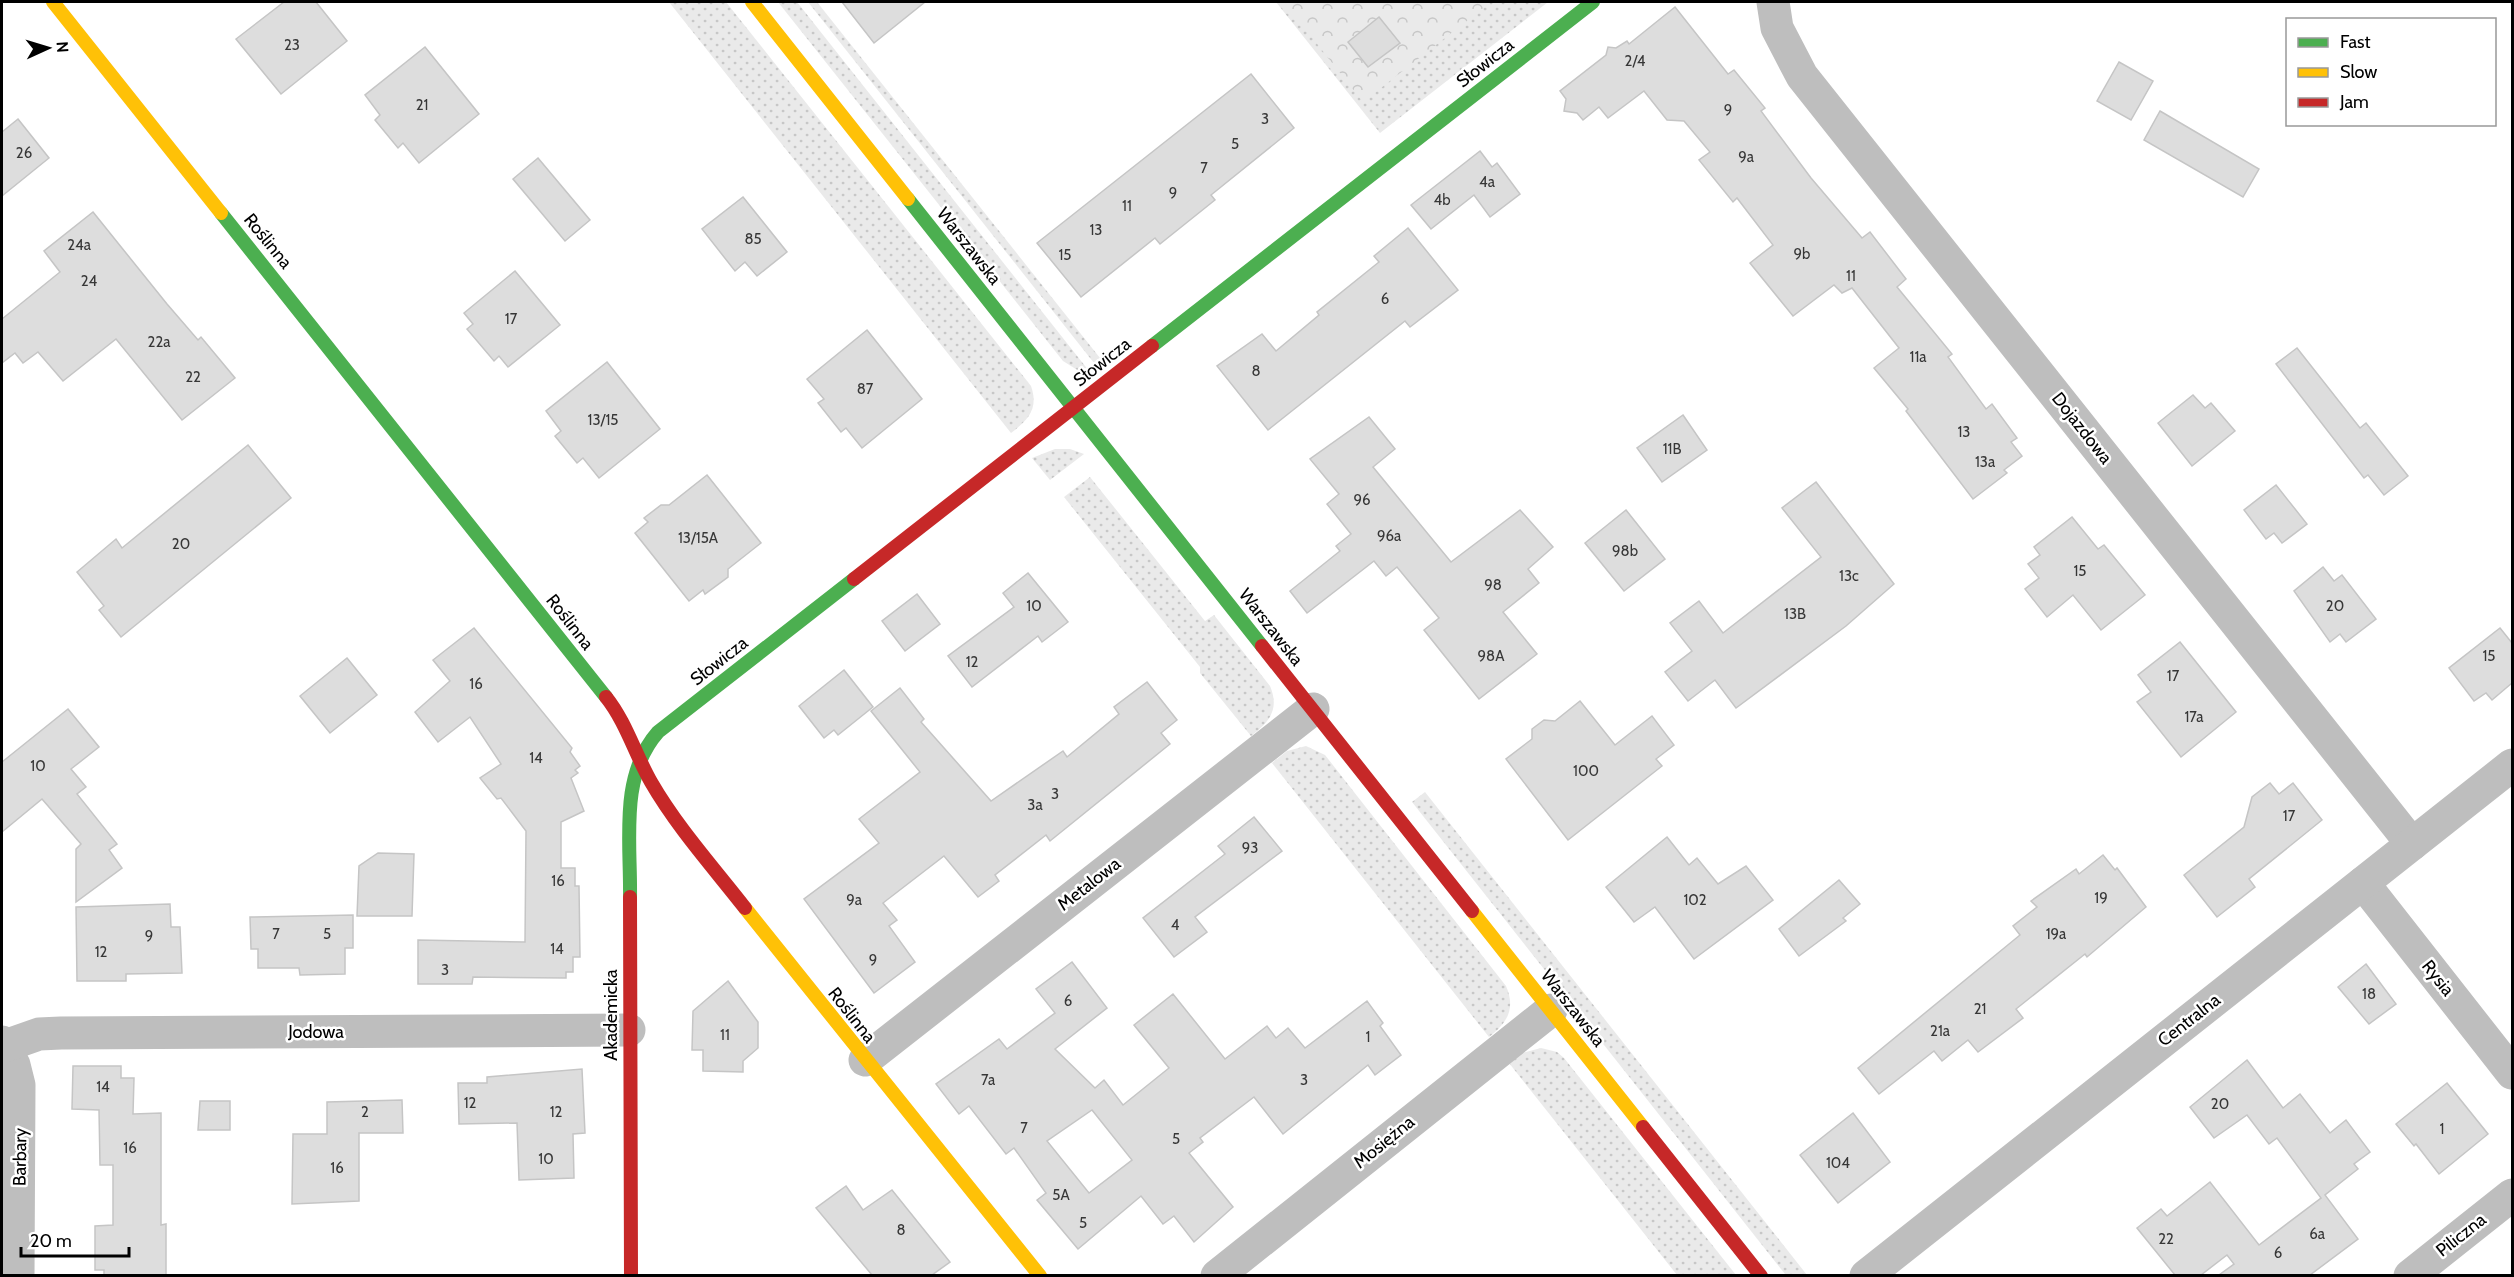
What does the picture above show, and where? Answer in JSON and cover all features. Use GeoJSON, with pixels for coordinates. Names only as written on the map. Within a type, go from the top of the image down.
{"type":"FeatureCollection","features":[{"type":"Feature","properties":{"kind":"street","name":"Roślinna"},"geometry":{"type":"LineString","coordinates":[[53,2],[618,712],[651,782],[688,835],[865,1060],[1040,1275]]}},
{"type":"Feature","properties":{"kind":"street","name":"Warszawska"},"geometry":{"type":"LineString","coordinates":[[752,2],[1761,1275]]}},
{"type":"Feature","properties":{"kind":"street","name":"Słowicza"},"geometry":{"type":"LineString","coordinates":[[639,756],[658,732],[1593,2]]}},
{"type":"Feature","properties":{"kind":"street","name":"Dojazdowa"},"geometry":{"type":"LineString","coordinates":[[1773,2],[1777,28],[1802,76],[2412,844]]}},
{"type":"Feature","properties":{"kind":"street","name":"Metalowa"},"geometry":{"type":"LineString","coordinates":[[865,1060],[1313,709]]}},
{"type":"Feature","properties":{"kind":"street","name":"Akademicka"},"geometry":{"type":"LineString","coordinates":[[632,1275],[629,1030],[631,789],[639,756]]}},
{"type":"Feature","properties":{"kind":"street","name":"Centralna"},"geometry":{"type":"LineString","coordinates":[[1866,1275],[2512,765]]}},
{"type":"Feature","properties":{"kind":"street","name":"Rysia"},"geometry":{"type":"LineString","coordinates":[[2363,883],[2512,1073]]}},
{"type":"Feature","properties":{"kind":"street","name":"Mosiężna"},"geometry":{"type":"LineString","coordinates":[[1217,1275],[1551,1010]]}},
{"type":"Feature","properties":{"kind":"street","name":"Jodowa"},"geometry":{"type":"LineString","coordinates":[[3,1044],[39,1034],[61,1033],[629,1030]]}},
{"type":"Feature","properties":{"kind":"street","name":"Barbary"},"geometry":{"type":"LineString","coordinates":[[3,1044],[14,1065],[20,1103],[18,1275]]}},
{"type":"Feature","properties":{"kind":"street","name":"Piliczna"},"geometry":{"type":"LineString","coordinates":[[2409,1275],[2512,1195]]}},
{"type":"Feature","properties":{"kind":"green space"},"geometry":{"type":"Polygon","coordinates":[[[669,2],[726,2],[1031,386],[1033,408],[1027,418],[1011,433],[669,2]]]}},
{"type":"Feature","properties":{"kind":"green space"},"geometry":{"type":"Polygon","coordinates":[[[778,2],[797,2],[1089,371],[1079,371],[1063,361],[778,2]]]}},
{"type":"Feature","properties":{"kind":"green space"},"geometry":{"type":"Polygon","coordinates":[[[808,2],[817,2],[1100,358],[1094,363],[808,2]]]}},
{"type":"Feature","properties":{"kind":"green space"},"geometry":{"type":"Polygon","coordinates":[[[1276,2],[1548,2],[1380,133],[1276,2]]]}},
{"type":"Feature","properties":{"kind":"green space"},"geometry":{"type":"Polygon","coordinates":[[[1284,2],[1491,2],[1363,102],[1284,2]]]}},
{"type":"Feature","properties":{"kind":"green space"},"geometry":{"type":"Polygon","coordinates":[[[1055,449],[1070,449],[1084,454],[1050,480],[1032,458],[1055,449]]]}},
{"type":"Feature","properties":{"kind":"green space"},"geometry":{"type":"Polygon","coordinates":[[[1090,477],[1205,621],[1214,615],[1270,686],[1274,702],[1271,715],[1251,736],[1200,673],[1200,667],[1064,497],[1090,477]]]}},
{"type":"Feature","properties":{"kind":"green space"},"geometry":{"type":"Polygon","coordinates":[[[1306,746],[1325,755],[1506,986],[1510,1002],[1508,1015],[1501,1026],[1489,1037],[1272,763],[1287,751],[1306,746]]]}},
{"type":"Feature","properties":{"kind":"green space"},"geometry":{"type":"Polygon","coordinates":[[[1425,792],[1807,1275],[1785,1274],[1412,802],[1425,792]]]}},
{"type":"Feature","properties":{"kind":"green space"},"geometry":{"type":"Polygon","coordinates":[[[1541,1048],[1557,1052],[1564,1058],[1736,1275],[1677,1275],[1509,1063],[1522,1053],[1541,1048]]]}},
{"type":"Feature","properties":{"kind":"building"},"geometry":{"type":"Polygon","coordinates":[[[284,2],[316,2],[347,41],[281,94],[236,39],[284,2]]]}},
{"type":"Feature","properties":{"kind":"building"},"geometry":{"type":"Polygon","coordinates":[[[842,2],[925,2],[874,43],[842,2]]]}},
{"type":"Feature","properties":{"kind":"building"},"geometry":{"type":"Polygon","coordinates":[[[1675,7],[1728,74],[1734,70],[1765,108],[1761,111],[1811,178],[1862,238],[1870,232],[1906,279],[1897,287],[1952,354],[1948,357],[1986,409],[1992,404],[2017,438],[2011,442],[2022,456],[2004,470],[2007,473],[1973,499],[1906,411],[1908,409],[1874,368],[1899,348],[1852,288],[1842,293],[1834,285],[1793,316],[1750,263],[1773,245],[1737,198],[1733,202],[1699,160],[1710,152],[1684,121],[1667,120],[1644,91],[1608,118],[1599,107],[1583,120],[1577,113],[1564,111],[1566,99],[1560,91],[1606,55],[1608,47],[1616,48],[1627,41],[1629,44],[1675,7]]]}},
{"type":"Feature","properties":{"kind":"building"},"geometry":{"type":"Polygon","coordinates":[[[1379,17],[1400,43],[1368,67],[1348,42],[1379,17]]]}},
{"type":"Feature","properties":{"kind":"building"},"geometry":{"type":"Polygon","coordinates":[[[425,47],[479,114],[419,163],[403,143],[398,148],[375,120],[380,115],[365,95],[425,47]]]}},
{"type":"Feature","properties":{"kind":"building"},"geometry":{"type":"Polygon","coordinates":[[[2119,62],[2153,81],[2131,120],[2097,101],[2119,62]]]}},
{"type":"Feature","properties":{"kind":"building"},"geometry":{"type":"Polygon","coordinates":[[[1251,74],[1294,128],[1211,195],[1215,200],[1160,244],[1155,238],[1081,297],[1037,243],[1251,74]]]}},
{"type":"Feature","properties":{"kind":"building"},"geometry":{"type":"Polygon","coordinates":[[[2160,111],[2259,169],[2243,197],[2144,140],[2160,111]]]}},
{"type":"Feature","properties":{"kind":"building"},"geometry":{"type":"Polygon","coordinates":[[[18,119],[49,158],[2,196],[2,132],[18,119]]]}},
{"type":"Feature","properties":{"kind":"building"},"geometry":{"type":"Polygon","coordinates":[[[1480,151],[1492,167],[1497,163],[1520,194],[1490,217],[1474,195],[1431,229],[1411,205],[1480,151]]]}},
{"type":"Feature","properties":{"kind":"building"},"geometry":{"type":"Polygon","coordinates":[[[538,158],[590,220],[565,241],[513,179],[538,158]]]}},
{"type":"Feature","properties":{"kind":"building"},"geometry":{"type":"Polygon","coordinates":[[[743,197],[787,252],[757,276],[745,262],[735,271],[702,229],[743,197]]]}},
{"type":"Feature","properties":{"kind":"building"},"geometry":{"type":"Polygon","coordinates":[[[93,212],[167,304],[198,340],[201,337],[235,378],[182,420],[116,339],[63,381],[38,352],[23,363],[15,353],[2,363],[2,319],[60,272],[44,251],[93,212]]]}},
{"type":"Feature","properties":{"kind":"building"},"geometry":{"type":"Polygon","coordinates":[[[1408,228],[1458,290],[1410,327],[1405,321],[1268,430],[1217,366],[1262,334],[1276,351],[1319,315],[1317,312],[1379,262],[1374,256],[1408,228]]]}},
{"type":"Feature","properties":{"kind":"building"},"geometry":{"type":"Polygon","coordinates":[[[515,271],[560,325],[508,367],[499,356],[494,361],[467,329],[473,324],[464,313],[515,271]]]}},
{"type":"Feature","properties":{"kind":"building"},"geometry":{"type":"Polygon","coordinates":[[[867,330],[922,399],[862,448],[846,428],[841,432],[818,403],[824,399],[807,379],[867,330]]]}},
{"type":"Feature","properties":{"kind":"building"},"geometry":{"type":"Polygon","coordinates":[[[2297,348],[2360,428],[2366,423],[2408,476],[2384,495],[2368,475],[2364,478],[2276,364],[2297,348]]]}},
{"type":"Feature","properties":{"kind":"building"},"geometry":{"type":"Polygon","coordinates":[[[607,362],[660,429],[599,478],[583,458],[577,463],[555,436],[561,431],[546,411],[607,362]]]}},
{"type":"Feature","properties":{"kind":"building"},"geometry":{"type":"Polygon","coordinates":[[[2193,395],[2205,408],[2211,403],[2235,431],[2192,466],[2158,423],[2193,395]]]}},
{"type":"Feature","properties":{"kind":"building"},"geometry":{"type":"Polygon","coordinates":[[[1683,415],[1707,450],[1662,482],[1637,448],[1683,415]]]}},
{"type":"Feature","properties":{"kind":"building"},"geometry":{"type":"Polygon","coordinates":[[[1369,417],[1395,449],[1373,467],[1451,562],[1520,510],[1553,547],[1528,569],[1539,583],[1503,612],[1537,654],[1479,699],[1424,630],[1439,618],[1397,567],[1386,576],[1374,561],[1307,613],[1290,591],[1340,551],[1336,546],[1351,534],[1327,504],[1339,494],[1310,459],[1369,417]]]}},
{"type":"Feature","properties":{"kind":"building"},"geometry":{"type":"Polygon","coordinates":[[[248,445],[291,498],[121,637],[99,610],[104,606],[77,572],[116,539],[122,548],[248,445]]]}},
{"type":"Feature","properties":{"kind":"building"},"geometry":{"type":"Polygon","coordinates":[[[707,475],[761,543],[728,569],[728,577],[705,594],[703,590],[689,601],[635,533],[648,522],[644,518],[661,505],[669,505],[707,475]]]}},
{"type":"Feature","properties":{"kind":"building"},"geometry":{"type":"Polygon","coordinates":[[[1816,482],[1894,584],[1846,626],[1736,708],[1715,680],[1688,701],[1665,672],[1692,651],[1670,623],[1699,601],[1723,633],[1821,557],[1782,508],[1816,482]]]}},
{"type":"Feature","properties":{"kind":"building"},"geometry":{"type":"Polygon","coordinates":[[[2276,485],[2307,524],[2282,543],[2274,533],[2266,539],[2244,510],[2276,485]]]}},
{"type":"Feature","properties":{"kind":"building"},"geometry":{"type":"Polygon","coordinates":[[[1626,510],[1665,559],[1624,591],[1585,543],[1626,510]]]}},
{"type":"Feature","properties":{"kind":"building"},"geometry":{"type":"Polygon","coordinates":[[[2072,517],[2098,549],[2104,545],[2145,595],[2101,630],[2073,595],[2047,617],[2025,589],[2039,578],[2028,564],[2040,555],[2034,547],[2072,517]]]}},
{"type":"Feature","properties":{"kind":"building"},"geometry":{"type":"Polygon","coordinates":[[[2323,567],[2334,581],[2342,575],[2376,619],[2346,642],[2340,634],[2330,642],[2294,591],[2323,567]]]}},
{"type":"Feature","properties":{"kind":"building"},"geometry":{"type":"Polygon","coordinates":[[[1028,573],[1068,622],[1042,642],[1038,636],[972,687],[948,656],[1014,607],[1003,593],[1028,573]]]}},
{"type":"Feature","properties":{"kind":"building"},"geometry":{"type":"Polygon","coordinates":[[[917,594],[940,624],[905,651],[882,621],[917,594]]]}},
{"type":"Feature","properties":{"kind":"building"},"geometry":{"type":"Polygon","coordinates":[[[474,628],[572,748],[570,752],[580,766],[575,770],[578,773],[571,778],[584,811],[561,822],[561,868],[575,868],[575,886],[579,886],[580,957],[573,957],[573,972],[566,972],[566,978],[473,977],[472,984],[418,984],[418,940],[525,942],[526,831],[501,798],[497,799],[480,778],[501,764],[470,717],[438,742],[415,712],[450,681],[433,660],[474,628]]]}},
{"type":"Feature","properties":{"kind":"building"},"geometry":{"type":"Polygon","coordinates":[[[2500,628],[2512,643],[2512,683],[2492,700],[2486,693],[2474,701],[2449,668],[2500,628]]]}},
{"type":"Feature","properties":{"kind":"building"},"geometry":{"type":"Polygon","coordinates":[[[2180,642],[2236,712],[2181,757],[2137,702],[2151,692],[2138,675],[2180,642]]]}},
{"type":"Feature","properties":{"kind":"building"},"geometry":{"type":"Polygon","coordinates":[[[347,658],[377,695],[330,733],[300,696],[347,658]]]}},
{"type":"Feature","properties":{"kind":"building"},"geometry":{"type":"Polygon","coordinates":[[[844,670],[873,707],[838,735],[834,730],[824,738],[799,706],[844,670]]]}},
{"type":"Feature","properties":{"kind":"building"},"geometry":{"type":"Polygon","coordinates":[[[1147,682],[1177,720],[1161,733],[1170,744],[1050,841],[1046,835],[995,875],[999,881],[978,897],[944,856],[883,903],[897,920],[889,926],[915,962],[874,993],[804,899],[879,843],[859,819],[920,772],[871,711],[900,688],[924,719],[921,722],[991,801],[1063,751],[1067,757],[1119,714],[1114,707],[1147,682]]]}},
{"type":"Feature","properties":{"kind":"building"},"geometry":{"type":"Polygon","coordinates":[[[1580,701],[1615,745],[1652,716],[1674,745],[1656,759],[1662,766],[1568,840],[1506,759],[1532,739],[1532,729],[1544,720],[1555,721],[1580,701]]]}},
{"type":"Feature","properties":{"kind":"building"},"geometry":{"type":"Polygon","coordinates":[[[68,709],[99,747],[71,769],[86,787],[77,794],[117,844],[109,850],[122,868],[76,902],[76,849],[81,844],[42,799],[2,832],[2,762],[68,709]]]}},
{"type":"Feature","properties":{"kind":"building"},"geometry":{"type":"Polygon","coordinates":[[[2270,783],[2279,794],[2293,783],[2322,820],[2249,879],[2255,887],[2217,917],[2184,875],[2244,827],[2252,797],[2270,783]]]}},
{"type":"Feature","properties":{"kind":"building"},"geometry":{"type":"Polygon","coordinates":[[[1254,817],[1282,851],[1195,917],[1207,932],[1174,957],[1143,918],[1225,854],[1218,846],[1254,817]]]}},
{"type":"Feature","properties":{"kind":"building"},"geometry":{"type":"Polygon","coordinates":[[[1667,837],[1689,865],[1697,858],[1718,884],[1746,866],[1773,900],[1694,959],[1655,907],[1634,922],[1606,887],[1667,837]]]}},
{"type":"Feature","properties":{"kind":"building"},"geometry":{"type":"Polygon","coordinates":[[[378,853],[414,854],[412,916],[357,916],[359,866],[378,853]]]}},
{"type":"Feature","properties":{"kind":"building"},"geometry":{"type":"Polygon","coordinates":[[[2103,855],[2115,870],[2117,868],[2146,907],[2087,957],[2085,954],[2016,1009],[2023,1018],[1978,1052],[1968,1040],[1942,1061],[1934,1051],[1879,1094],[1858,1068],[2020,935],[2013,926],[2037,907],[2031,901],[2076,869],[2079,874],[2103,855]]]}},
{"type":"Feature","properties":{"kind":"building"},"geometry":{"type":"Polygon","coordinates":[[[1839,880],[1860,904],[1843,918],[1846,921],[1799,956],[1779,929],[1839,880]]]}},
{"type":"Feature","properties":{"kind":"building"},"geometry":{"type":"Polygon","coordinates":[[[170,904],[171,927],[180,927],[182,973],[126,974],[126,981],[77,981],[76,907],[170,904]]]}},
{"type":"Feature","properties":{"kind":"building"},"geometry":{"type":"Polygon","coordinates":[[[353,915],[353,948],[345,948],[345,974],[300,975],[299,968],[258,968],[258,949],[251,949],[250,917],[353,915]]]}},
{"type":"Feature","properties":{"kind":"building"},"geometry":{"type":"Polygon","coordinates":[[[1072,962],[1107,1008],[1055,1049],[1095,1088],[1104,1080],[1123,1105],[1169,1068],[1134,1025],[1173,994],[1225,1059],[1267,1026],[1276,1038],[1288,1028],[1305,1048],[1367,1001],[1383,1023],[1380,1026],[1401,1055],[1375,1075],[1368,1065],[1283,1134],[1254,1097],[1200,1138],[1203,1142],[1189,1153],[1233,1207],[1194,1242],[1174,1216],[1163,1224],[1141,1196],[1078,1249],[1037,1200],[1046,1193],[1014,1148],[1006,1154],[969,1106],[959,1114],[936,1084],[999,1039],[1007,1049],[1055,1013],[1036,989],[1072,962]],[[1092,1110],[1047,1141],[1089,1193],[1132,1160],[1092,1110]]]}},
{"type":"Feature","properties":{"kind":"building"},"geometry":{"type":"Polygon","coordinates":[[[2366,964],[2396,1004],[2369,1024],[2338,987],[2366,964]]]}},
{"type":"Feature","properties":{"kind":"building"},"geometry":{"type":"Polygon","coordinates":[[[728,981],[758,1022],[758,1048],[743,1061],[743,1072],[703,1071],[703,1050],[692,1050],[693,1011],[728,981]]]}},
{"type":"Feature","properties":{"kind":"building"},"geometry":{"type":"Polygon","coordinates":[[[2247,1060],[2283,1108],[2300,1094],[2330,1133],[2346,1120],[2370,1152],[2354,1164],[2358,1169],[2325,1195],[2358,1239],[2310,1275],[2219,1275],[2234,1264],[2227,1255],[2201,1275],[2175,1275],[2137,1228],[2161,1209],[2167,1216],[2210,1182],[2259,1245],[2321,1198],[2277,1138],[2269,1144],[2247,1115],[2214,1138],[2190,1107],[2247,1060]]]}},
{"type":"Feature","properties":{"kind":"building"},"geometry":{"type":"Polygon","coordinates":[[[73,1066],[121,1066],[121,1078],[134,1078],[133,1114],[161,1113],[161,1225],[166,1224],[166,1275],[104,1275],[104,1270],[95,1270],[95,1226],[113,1225],[113,1165],[100,1165],[99,1110],[72,1109],[73,1066]]]}},
{"type":"Feature","properties":{"kind":"building"},"geometry":{"type":"Polygon","coordinates":[[[582,1069],[585,1133],[573,1134],[574,1178],[519,1180],[517,1123],[459,1124],[458,1083],[487,1083],[487,1077],[582,1069]]]}},
{"type":"Feature","properties":{"kind":"building"},"geometry":{"type":"Polygon","coordinates":[[[2447,1083],[2488,1134],[2439,1174],[2416,1144],[2414,1146],[2396,1124],[2447,1083]]]}},
{"type":"Feature","properties":{"kind":"building"},"geometry":{"type":"Polygon","coordinates":[[[402,1100],[403,1133],[359,1133],[359,1201],[292,1204],[293,1134],[327,1134],[327,1102],[402,1100]]]}},
{"type":"Feature","properties":{"kind":"building"},"geometry":{"type":"Polygon","coordinates":[[[200,1101],[230,1101],[230,1130],[198,1130],[200,1101]]]}},
{"type":"Feature","properties":{"kind":"building"},"geometry":{"type":"Polygon","coordinates":[[[1853,1113],[1890,1162],[1838,1203],[1800,1155],[1853,1113]]]}},
{"type":"Feature","properties":{"kind":"building"},"geometry":{"type":"Polygon","coordinates":[[[846,1186],[863,1210],[892,1190],[950,1262],[932,1275],[872,1275],[816,1208],[846,1186]]]}},
{"type":"Feature","properties":{"kind":"traffic: fast"},"geometry":{"type":"LineString","coordinates":[[1152,346],[1593,2]]}},
{"type":"Feature","properties":{"kind":"traffic: fast"},"geometry":{"type":"LineString","coordinates":[[908,199],[1262,646]]}},
{"type":"Feature","properties":{"kind":"traffic: fast"},"geometry":{"type":"LineString","coordinates":[[221,213],[606,697]]}},
{"type":"Feature","properties":{"kind":"traffic: fast"},"geometry":{"type":"LineString","coordinates":[[630,897],[629,832],[632,789],[637,769],[646,749],[658,732],[854,579]]}},
{"type":"Feature","properties":{"kind":"traffic: slow"},"geometry":{"type":"LineString","coordinates":[[53,2],[221,213]]}},
{"type":"Feature","properties":{"kind":"traffic: slow"},"geometry":{"type":"LineString","coordinates":[[752,2],[908,199]]}},
{"type":"Feature","properties":{"kind":"traffic: slow"},"geometry":{"type":"LineString","coordinates":[[745,908],[1040,1276]]}},
{"type":"Feature","properties":{"kind":"traffic: slow"},"geometry":{"type":"LineString","coordinates":[[1472,911],[1643,1127]]}},
{"type":"Feature","properties":{"kind":"traffic: jam"},"geometry":{"type":"LineString","coordinates":[[854,579],[1152,346]]}},
{"type":"Feature","properties":{"kind":"traffic: jam"},"geometry":{"type":"LineString","coordinates":[[1262,646],[1472,911]]}},
{"type":"Feature","properties":{"kind":"traffic: jam"},"geometry":{"type":"LineString","coordinates":[[606,697],[625,727],[661,799],[745,908]]}},
{"type":"Feature","properties":{"kind":"traffic: jam"},"geometry":{"type":"LineString","coordinates":[[630,897],[631,1276]]}},
{"type":"Feature","properties":{"kind":"traffic: jam"},"geometry":{"type":"LineString","coordinates":[[1643,1127],[1761,1276]]}}]}
